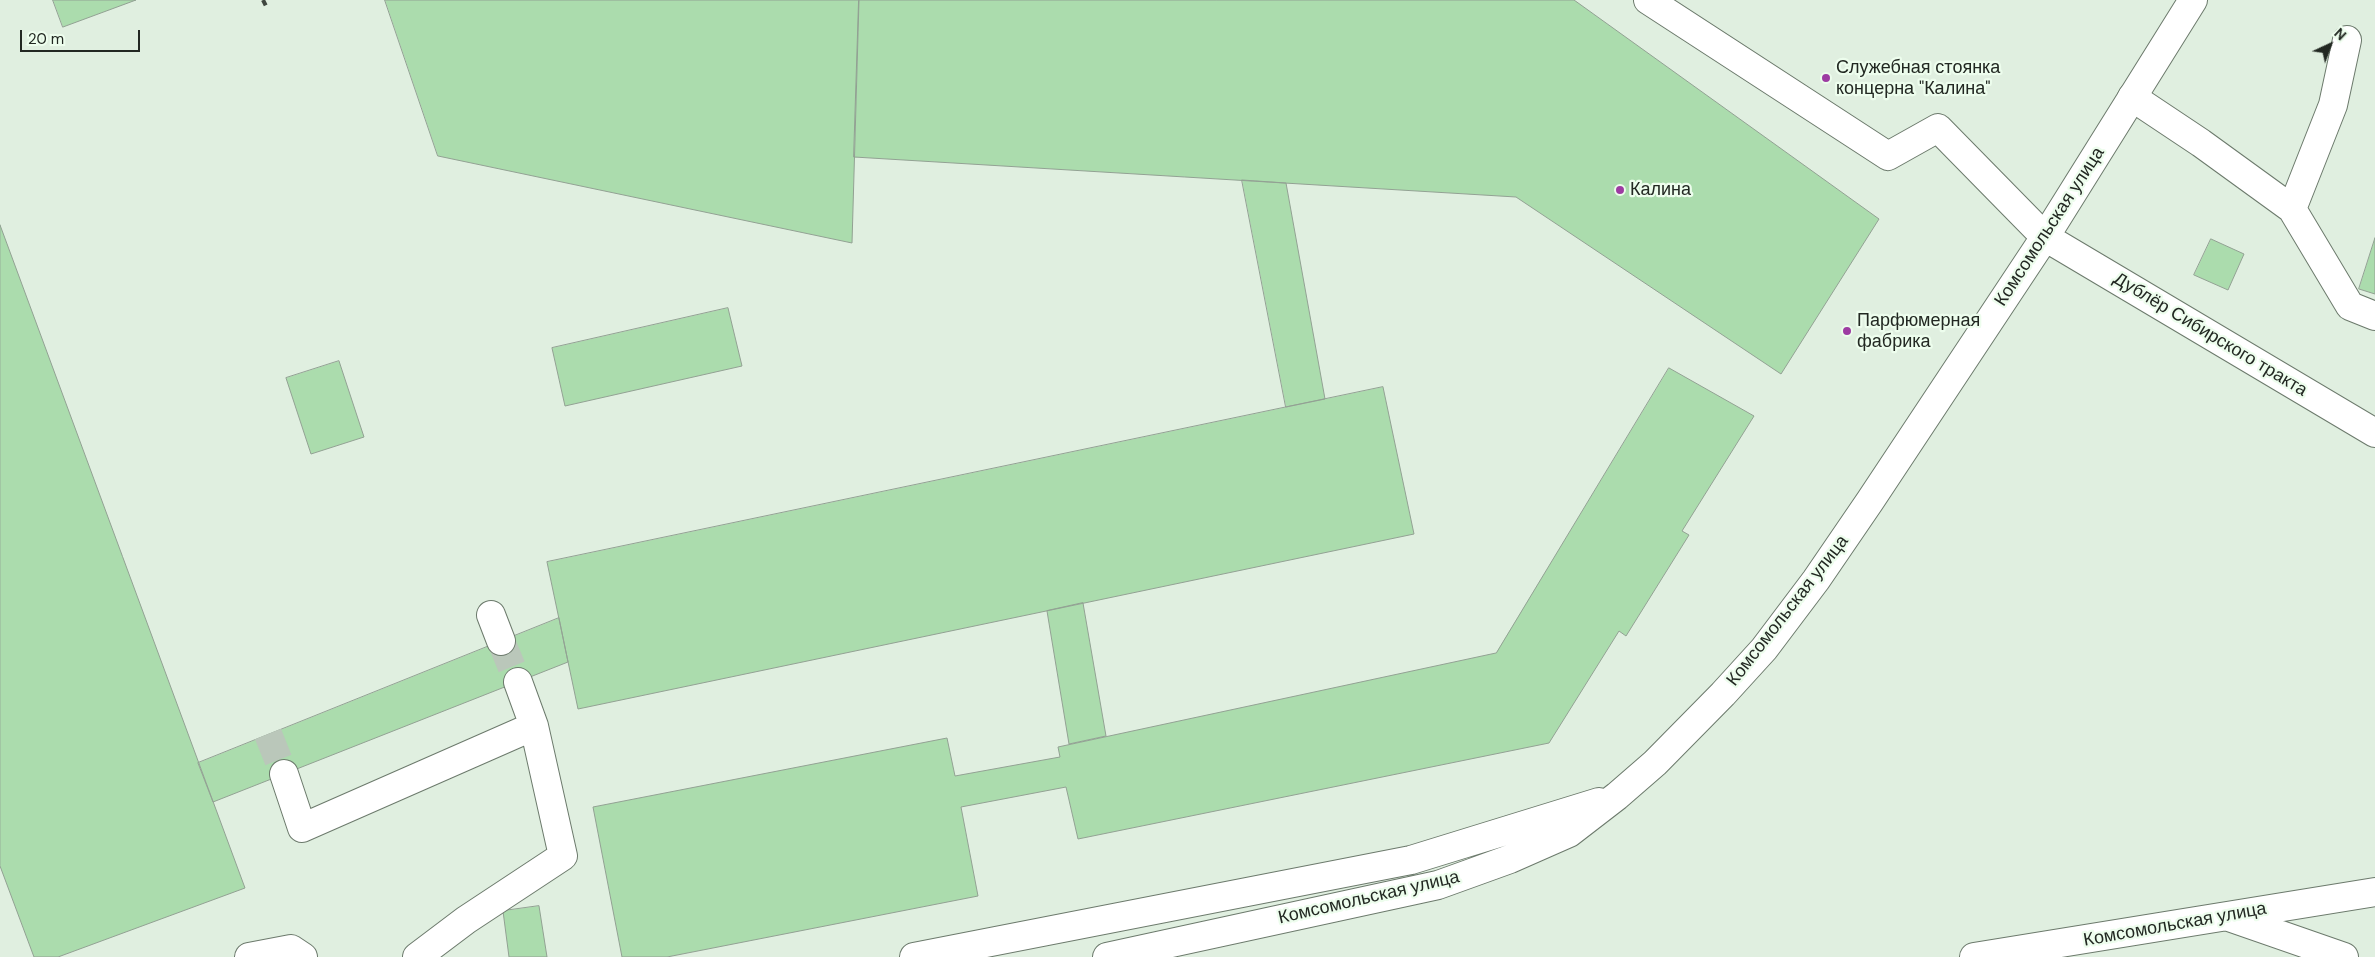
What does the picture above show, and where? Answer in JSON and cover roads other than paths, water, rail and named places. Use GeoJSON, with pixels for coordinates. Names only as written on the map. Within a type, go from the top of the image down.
{"type":"FeatureCollection","features":[{"type":"Feature","properties":{"kind":"main road","name":"Дублёр Сибирского тракта"},"geometry":{"type":"LineString","coordinates":[[1648,0],[1888,156],[1938,128],[2045,237],[2375,433]]}},
{"type":"Feature","properties":{"kind":"main road","name":"Комсомольская улица"},"geometry":{"type":"LineString","coordinates":[[1107,957],[1438,885],[1510,859],[1569,833],[1617,796],[1655,763],[1723,694],[1770,641],[1816,580],[2045,237],[2193,0]]}},
{"type":"Feature","properties":{"kind":"main road"},"geometry":{"type":"LineString","coordinates":[[2292,209],[2332,106],[2346,40]]}},
{"type":"Feature","properties":{"kind":"main road"},"geometry":{"type":"LineString","coordinates":[[2132,97],[2217,154],[2292,209],[2350,306],[2375,316]]}},
{"type":"Feature","properties":{"kind":"main road"},"geometry":{"type":"LineString","coordinates":[[492,615],[501,641]]}},
{"type":"Feature","properties":{"kind":"main road"},"geometry":{"type":"LineString","coordinates":[[417,957],[466,920],[563,856],[534,726],[518,682]]}},
{"type":"Feature","properties":{"kind":"main road"},"geometry":{"type":"LineString","coordinates":[[284,774],[302,828],[534,726]]}},
{"type":"Feature","properties":{"kind":"main road"},"geometry":{"type":"LineString","coordinates":[[914,957],[1411,860],[1617,796]]}},
{"type":"Feature","properties":{"kind":"main road","name":"Комсомольская улица"},"geometry":{"type":"LineString","coordinates":[[1974,957],[2375,892]]}},
{"type":"Feature","properties":{"kind":"main road"},"geometry":{"type":"LineString","coordinates":[[2225,916],[2344,957]]}},
{"type":"Feature","properties":{"kind":"main road"},"geometry":{"type":"LineString","coordinates":[[249,957],[291,949],[303,957]]}},
{"type":"Feature","properties":{"kind":"tunnel"},"geometry":{"type":"LineString","coordinates":[[501,641],[518,682]]}},
{"type":"Feature","properties":{"kind":"tunnel"},"geometry":{"type":"LineString","coordinates":[[268,734],[284,774]]}},
{"type":"Feature","properties":{"kind":"railway"},"geometry":{"type":"LineString","coordinates":[[263,0],[267,8]]}},
{"type":"Feature","properties":{"kind":"place","name":"Служебная стоянка концерна \"Калина\""},"geometry":{"type":"Point","coordinates":[1826,78]}},
{"type":"Feature","properties":{"kind":"place","name":"Калина"},"geometry":{"type":"Point","coordinates":[1620,190]}},
{"type":"Feature","properties":{"kind":"place","name":"Парфюмерная фабрика"},"geometry":{"type":"Point","coordinates":[1847,331]}}]}
